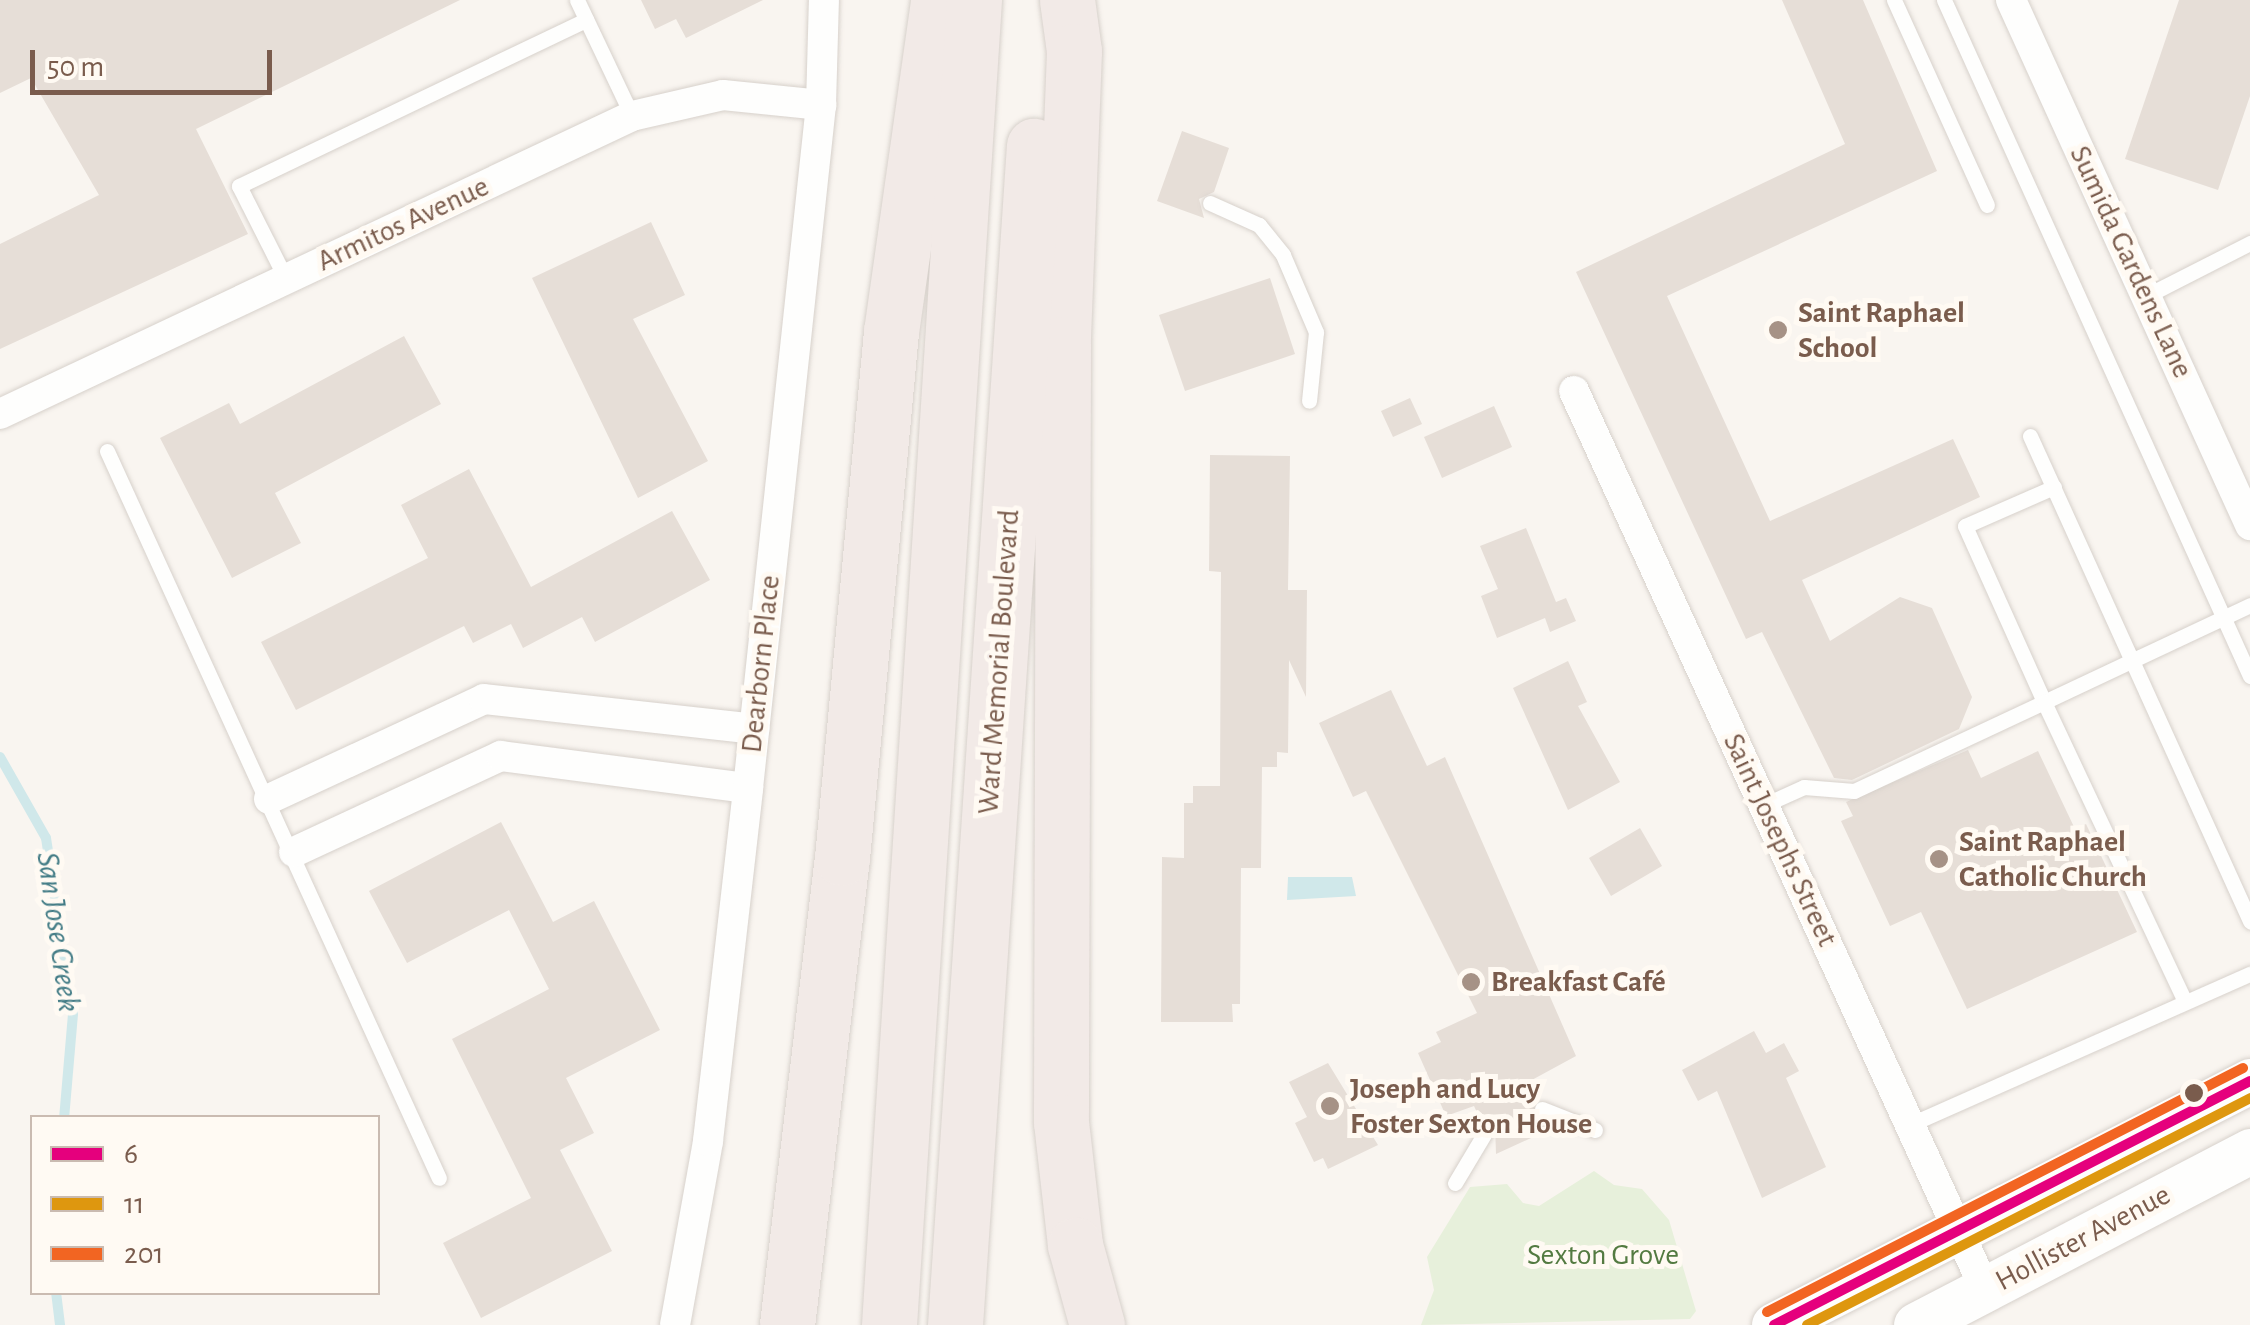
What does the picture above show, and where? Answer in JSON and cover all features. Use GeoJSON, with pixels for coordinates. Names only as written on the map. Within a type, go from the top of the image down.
{"type":"FeatureCollection","features":[{"type":"Feature","properties":{"kind":"highway"},"geometry":{"type":"LineString","coordinates":[[787,1325],[842,858],[891,332],[938,0]]}},
{"type":"Feature","properties":{"kind":"highway"},"geometry":{"type":"LineString","coordinates":[[888,1325],[974,0]]}},
{"type":"Feature","properties":{"kind":"highway","name":"Ward Memorial Boulevard"},"geometry":{"type":"LineString","coordinates":[[954,1325],[1044,0]]}},
{"type":"Feature","properties":{"kind":"highway"},"geometry":{"type":"LineString","coordinates":[[1067,0],[1074,52],[1062,382],[1062,1122],[1075,1246],[1097,1325]]}},
{"type":"Feature","properties":{"kind":"main road","name":"Hollister Avenue"},"geometry":{"type":"LineString","coordinates":[[1774,1325],[2250,1081]]}},
{"type":"Feature","properties":{"kind":"main road","name":"Hollister Avenue"},"geometry":{"type":"LineString","coordinates":[[1916,1325],[2250,1152]]}},
{"type":"Feature","properties":{"kind":"street","name":"Dearborn Place"},"geometry":{"type":"LineString","coordinates":[[674,1325],[708,1141],[748,788],[820,106],[824,0]]}},
{"type":"Feature","properties":{"kind":"street","name":"Sumida Gardens Lane"},"geometry":{"type":"LineString","coordinates":[[2012,0],[2250,525]]}},
{"type":"Feature","properties":{"kind":"street","name":"Armitos Avenue"},"geometry":{"type":"LineString","coordinates":[[0,414],[632,116],[723,95],[820,106]]}},
{"type":"Feature","properties":{"kind":"street","name":"Saint Josephs Street"},"geometry":{"type":"LineString","coordinates":[[1574,390],[1985,1289]]}},
{"type":"Feature","properties":{"kind":"street"},"geometry":{"type":"LineString","coordinates":[[269,799],[484,699],[754,729]]}},
{"type":"Feature","properties":{"kind":"street"},"geometry":{"type":"LineString","coordinates":[[294,852],[502,756],[748,788]]}},
{"type":"Feature","properties":{"kind":"lane"},"geometry":{"type":"LineString","coordinates":[[577,0],[632,116]]}},
{"type":"Feature","properties":{"kind":"lane"},"geometry":{"type":"LineString","coordinates":[[1894,0],[1987,205]]}},
{"type":"Feature","properties":{"kind":"lane"},"geometry":{"type":"LineString","coordinates":[[1944,0],[2250,676]]}},
{"type":"Feature","properties":{"kind":"lane"},"geometry":{"type":"LineString","coordinates":[[286,279],[239,186],[586,20]]}},
{"type":"Feature","properties":{"kind":"lane"},"geometry":{"type":"LineString","coordinates":[[1210,203],[1259,225],[1284,256],[1316,332],[1309,402]]}},
{"type":"Feature","properties":{"kind":"lane"},"geometry":{"type":"LineString","coordinates":[[2146,296],[2250,243]]}},
{"type":"Feature","properties":{"kind":"lane"},"geometry":{"type":"LineString","coordinates":[[2030,436],[2250,921]]}},
{"type":"Feature","properties":{"kind":"lane"},"geometry":{"type":"LineString","coordinates":[[108,451],[294,852],[439,1178]]}},
{"type":"Feature","properties":{"kind":"lane"},"geometry":{"type":"LineString","coordinates":[[2054,487],[1965,526],[2182,998]]}},
{"type":"Feature","properties":{"kind":"lane"},"geometry":{"type":"LineString","coordinates":[[1764,805],[1804,787],[1854,791],[2250,605]]}},
{"type":"Feature","properties":{"kind":"lane"},"geometry":{"type":"LineString","coordinates":[[1911,1124],[2182,998],[2250,974]]}},
{"type":"Feature","properties":{"kind":"lane"},"geometry":{"type":"LineString","coordinates":[[1542,1109],[1595,1130]]}},
{"type":"Feature","properties":{"kind":"lane"},"geometry":{"type":"LineString","coordinates":[[1455,1183],[1486,1131]]}},
{"type":"Feature","properties":{"kind":"green space","name":"Sexton Grove"},"geometry":{"type":"Polygon","coordinates":[[[1594,1171],[1614,1185],[1642,1189],[1669,1220],[1696,1311],[1690,1319],[1421,1325],[1434,1290],[1427,1257],[1470,1187],[1507,1184],[1523,1203],[1539,1206],[1594,1171]]]}},
{"type":"Feature","properties":{"kind":"water"},"geometry":{"type":"Polygon","coordinates":[[[1288,877],[1352,877],[1356,896],[1287,900],[1288,877]]]}},
{"type":"Feature","properties":{"kind":"building"},"geometry":{"type":"Polygon","coordinates":[[[0,0],[460,0],[196,129],[248,234],[0,349],[0,244],[99,195],[31,78],[0,93],[0,0]]]}},
{"type":"Feature","properties":{"kind":"building"},"geometry":{"type":"Polygon","coordinates":[[[641,0],[763,0],[686,38],[676,19],[655,29],[641,0]]]}},
{"type":"Feature","properties":{"kind":"building"},"geometry":{"type":"Polygon","coordinates":[[[1782,0],[1863,0],[1937,171],[1667,296],[1770,521],[1953,439],[1980,497],[1802,580],[1830,641],[1900,597],[1932,608],[1972,697],[1959,729],[1852,780],[1834,778],[1762,632],[1746,639],[1576,272],[1845,144],[1782,0]]]}},
{"type":"Feature","properties":{"kind":"building"},"geometry":{"type":"Polygon","coordinates":[[[2179,0],[2250,0],[2250,96],[2218,190],[2125,159],[2179,0]]]}},
{"type":"Feature","properties":{"kind":"building"},"geometry":{"type":"Polygon","coordinates":[[[1182,131],[1229,148],[1214,192],[1199,199],[1204,218],[1157,201],[1182,131]]]}},
{"type":"Feature","properties":{"kind":"building"},"geometry":{"type":"Polygon","coordinates":[[[651,222],[685,295],[633,319],[708,461],[638,498],[532,278],[651,222]]]}},
{"type":"Feature","properties":{"kind":"building"},"geometry":{"type":"Polygon","coordinates":[[[1270,278],[1295,354],[1185,391],[1159,315],[1270,278]]]}},
{"type":"Feature","properties":{"kind":"building"},"geometry":{"type":"Polygon","coordinates":[[[404,336],[441,404],[275,493],[301,543],[232,578],[160,438],[229,403],[240,424],[404,336]]]}},
{"type":"Feature","properties":{"kind":"building"},"geometry":{"type":"Polygon","coordinates":[[[1410,398],[1422,424],[1393,437],[1381,411],[1410,398]]]}},
{"type":"Feature","properties":{"kind":"building"},"geometry":{"type":"Polygon","coordinates":[[[1494,406],[1512,447],[1442,478],[1424,437],[1494,406]]]}},
{"type":"Feature","properties":{"kind":"building"},"geometry":{"type":"Polygon","coordinates":[[[1210,455],[1290,456],[1288,590],[1307,590],[1306,697],[1289,660],[1288,753],[1277,752],[1277,767],[1262,767],[1261,868],[1241,868],[1240,1004],[1232,1004],[1233,1022],[1161,1022],[1162,857],[1184,858],[1184,803],[1193,803],[1193,786],[1220,786],[1221,572],[1209,571],[1210,455]]]}},
{"type":"Feature","properties":{"kind":"building"},"geometry":{"type":"Polygon","coordinates":[[[469,469],[531,587],[672,511],[710,580],[595,642],[582,617],[523,648],[511,624],[473,643],[464,626],[296,710],[261,642],[428,558],[401,505],[469,469]]]}},
{"type":"Feature","properties":{"kind":"building"},"geometry":{"type":"Polygon","coordinates":[[[1526,528],[1556,602],[1566,598],[1576,621],[1550,632],[1545,618],[1497,638],[1481,596],[1498,589],[1480,546],[1526,528]]]}},
{"type":"Feature","properties":{"kind":"building"},"geometry":{"type":"Polygon","coordinates":[[[1568,661],[1587,702],[1578,706],[1620,782],[1568,810],[1513,688],[1568,661]]]}},
{"type":"Feature","properties":{"kind":"building"},"geometry":{"type":"Polygon","coordinates":[[[1391,690],[1427,766],[1445,757],[1576,1056],[1530,1081],[1538,1099],[1533,1115],[1551,1129],[1496,1154],[1495,1125],[1481,1121],[1474,1106],[1446,1116],[1418,1053],[1441,1042],[1436,1032],[1477,1013],[1366,791],[1353,797],[1319,723],[1391,690]]]}},
{"type":"Feature","properties":{"kind":"building"},"geometry":{"type":"Polygon","coordinates":[[[1968,750],[1981,778],[2038,751],[2075,829],[2086,824],[2137,932],[1967,1009],[1921,912],[1890,926],[1841,821],[1853,816],[1846,802],[1968,750]]]}},
{"type":"Feature","properties":{"kind":"building"},"geometry":{"type":"Polygon","coordinates":[[[501,822],[553,922],[594,901],[660,1030],[566,1078],[594,1133],[560,1150],[612,1251],[481,1318],[443,1243],[531,1198],[452,1039],[549,989],[509,910],[407,963],[369,891],[501,822]]]}},
{"type":"Feature","properties":{"kind":"building"},"geometry":{"type":"Polygon","coordinates":[[[1640,828],[1662,866],[1611,896],[1589,858],[1640,828]]]}},
{"type":"Feature","properties":{"kind":"building"},"geometry":{"type":"Polygon","coordinates":[[[1754,1031],[1766,1053],[1784,1043],[1799,1071],[1786,1078],[1826,1167],[1762,1198],[1717,1091],[1698,1101],[1682,1070],[1754,1031]]]}},
{"type":"Feature","properties":{"kind":"building","name":"Joseph and Lucy Foster Sexton House"},"geometry":{"type":"Polygon","coordinates":[[[1328,1063],[1378,1145],[1328,1169],[1323,1158],[1314,1162],[1295,1123],[1307,1117],[1289,1082],[1328,1063]]]}},
{"type":"Feature","properties":{"kind":"waterway","name":"San Jose Creek"},"geometry":{"type":"LineString","coordinates":[[0,757],[46,838],[73,1014],[64,1115]]}},
{"type":"Feature","properties":{"kind":"waterway","name":"San Jose Creek"},"geometry":{"type":"LineString","coordinates":[[56,1295],[60,1325]]}},
{"type":"Feature","properties":{"kind":"transit line","name":"201"},"geometry":{"type":"LineString","coordinates":[[1767,1312],[2243,1068]]}},
{"type":"Feature","properties":{"kind":"transit line","name":"6"},"geometry":{"type":"LineString","coordinates":[[1774,1325],[2250,1081]]}},
{"type":"Feature","properties":{"kind":"transit line","name":"11"},"geometry":{"type":"LineString","coordinates":[[1807,1325],[2250,1098]]}},
{"type":"Feature","properties":{"kind":"place","name":"Saint Raphael School"},"geometry":{"type":"Point","coordinates":[1778,330]}},
{"type":"Feature","properties":{"kind":"place","name":"Saint Raphael Catholic Church"},"geometry":{"type":"Point","coordinates":[1939,859]}},
{"type":"Feature","properties":{"kind":"place","name":"Breakfast Café"},"geometry":{"type":"Point","coordinates":[1471,982]}},
{"type":"Feature","properties":{"kind":"place","name":"Joseph and Lucy Foster Sexton House"},"geometry":{"type":"Point","coordinates":[1330,1106]}}]}
